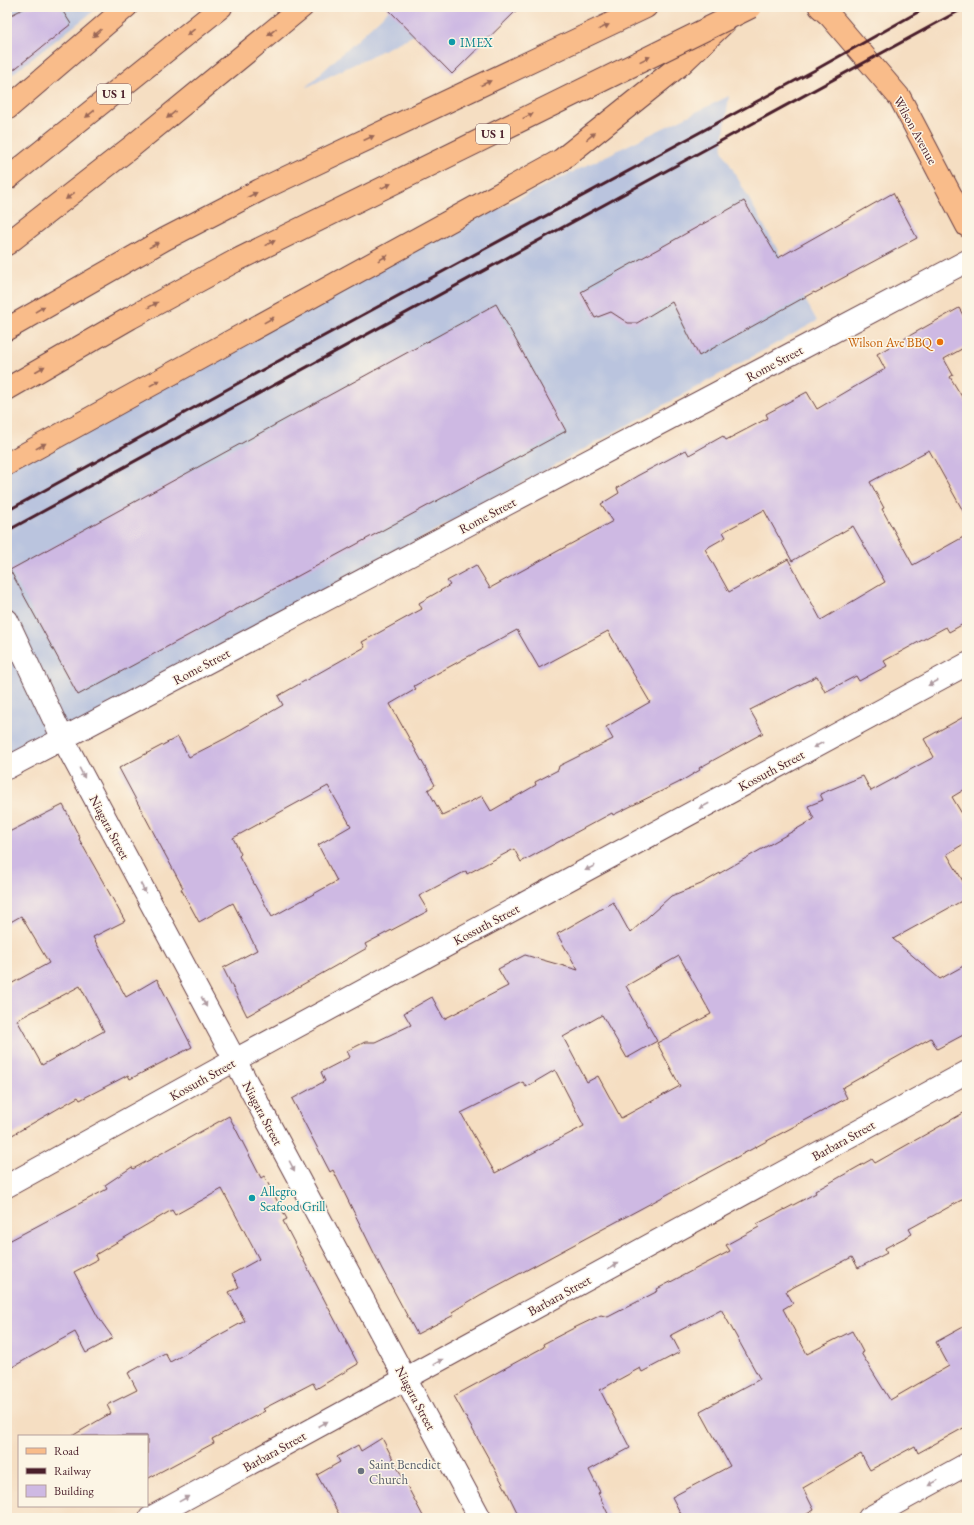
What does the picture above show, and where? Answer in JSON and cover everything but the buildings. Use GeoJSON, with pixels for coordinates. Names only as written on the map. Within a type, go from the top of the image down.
{"type":"FeatureCollection","features":[{"type":"Feature","properties":{"kind":"main road"},"geometry":{"type":"LineString","coordinates":[[7,109],[126,7]]}},
{"type":"Feature","properties":{"kind":"main road","name":"US 1"},"geometry":{"type":"LineString","coordinates":[[7,179],[221,7]]}},
{"type":"Feature","properties":{"kind":"main road"},"geometry":{"type":"LineString","coordinates":[[7,244],[130,148],[302,7]]}},
{"type":"Feature","properties":{"kind":"main road"},"geometry":{"type":"LineString","coordinates":[[7,329],[131,257],[217,212],[310,166],[646,7]]}},
{"type":"Feature","properties":{"kind":"main road"},"geometry":{"type":"LineString","coordinates":[[7,464],[561,160],[680,65],[740,7]]}},
{"type":"Feature","properties":{"kind":"main road","name":"US 1"},"geometry":{"type":"LineString","coordinates":[[7,390],[130,318],[235,260],[751,7]]}},
{"type":"Feature","properties":{"kind":"main road","name":"Wilson Avenue"},"geometry":{"type":"LineString","coordinates":[[820,7],[830,16],[900,98],[967,226]]}},
{"type":"Feature","properties":{"kind":"street","name":"Rome Street"},"geometry":{"type":"LineString","coordinates":[[7,768],[967,261]]}},
{"type":"Feature","properties":{"kind":"street","name":"Niagara Street"},"geometry":{"type":"LineString","coordinates":[[7,620],[63,739],[480,1518]]}},
{"type":"Feature","properties":{"kind":"street","name":"Kossuth Street"},"geometry":{"type":"LineString","coordinates":[[7,1186],[235,1060],[967,664]]}},
{"type":"Feature","properties":{"kind":"street","name":"Barbara Street"},"geometry":{"type":"LineString","coordinates":[[158,1516],[967,1072]]}},
{"type":"Feature","properties":{"kind":"street"},"geometry":{"type":"LineString","coordinates":[[869,1518],[967,1464]]}},
{"type":"Feature","properties":{"kind":"shaded area"},"geometry":{"type":"Polygon","coordinates":[[[7,7],[99,7],[7,78],[7,7]]]}},
{"type":"Feature","properties":{"kind":"shaded area"},"geometry":{"type":"Polygon","coordinates":[[[392,7],[472,7],[305,88],[392,7]]]}},
{"type":"Feature","properties":{"kind":"shaded area"},"geometry":{"type":"Polygon","coordinates":[[[729,96],[722,150],[817,321],[7,766],[7,467],[144,381],[729,96]]]}},
{"type":"Feature","properties":{"kind":"railway"},"geometry":{"type":"LineString","coordinates":[[7,511],[311,343],[815,70],[927,7]]}},
{"type":"Feature","properties":{"kind":"railway"},"geometry":{"type":"LineString","coordinates":[[7,531],[966,7]]}},
{"type":"Feature","properties":{"kind":"place","name":"IMEX"},"geometry":{"type":"Point","coordinates":[452,42]}},
{"type":"Feature","properties":{"kind":"place","name":"Wilson Ave BBQ"},"geometry":{"type":"Point","coordinates":[940,342]}},
{"type":"Feature","properties":{"kind":"place","name":"Allegro Seafood Grill"},"geometry":{"type":"Point","coordinates":[252,1198]}},
{"type":"Feature","properties":{"kind":"place","name":"Saint Benedict Church"},"geometry":{"type":"Point","coordinates":[361,1471]}}]}
